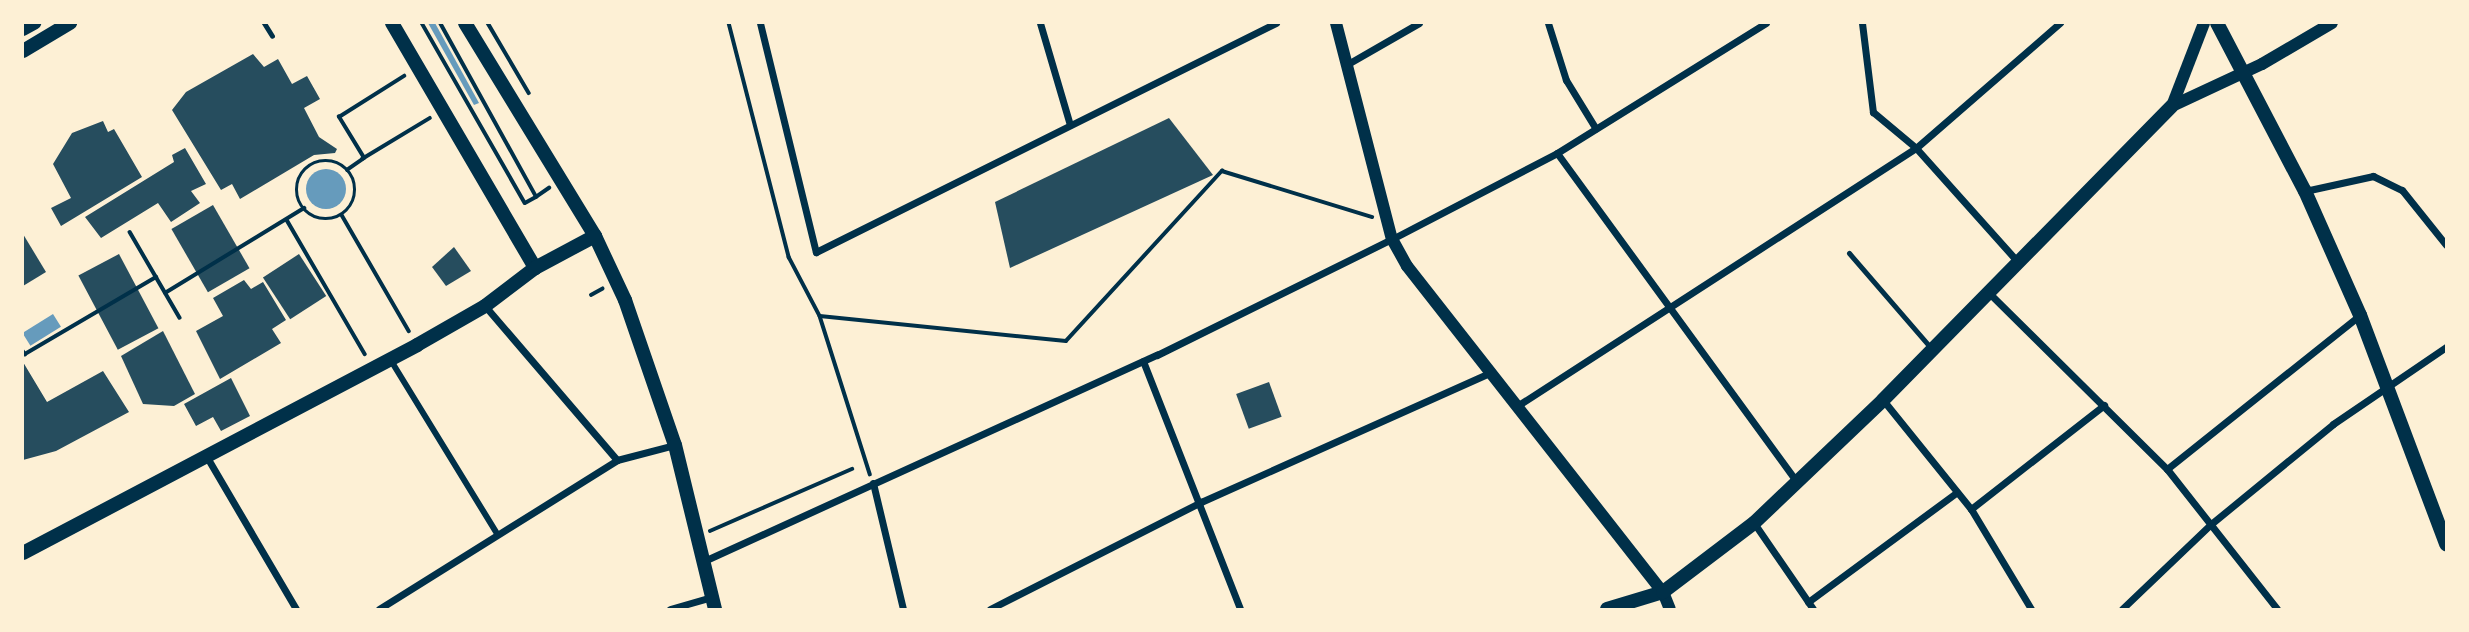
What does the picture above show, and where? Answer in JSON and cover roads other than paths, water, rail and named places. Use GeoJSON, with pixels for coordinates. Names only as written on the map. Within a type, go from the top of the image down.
{"type":"FeatureCollection","features":[{"type":"Feature","properties":{"kind":"main road"},"geometry":{"type":"LineString","coordinates":[[23,29],[34,23]]}},
{"type":"Feature","properties":{"kind":"main road"},"geometry":{"type":"LineString","coordinates":[[23,51],[70,23]]}},
{"type":"Feature","properties":{"kind":"main road"},"geometry":{"type":"LineString","coordinates":[[393,23],[535,268]]}},
{"type":"Feature","properties":{"kind":"main road"},"geometry":{"type":"LineString","coordinates":[[465,23],[595,236],[625,300],[675,445],[714,603]]}},
{"type":"Feature","properties":{"kind":"main road"},"geometry":{"type":"LineString","coordinates":[[2217,23],[2305,191],[2360,315],[2389,384],[2446,544]]}},
{"type":"Feature","properties":{"kind":"main road"},"geometry":{"type":"LineString","coordinates":[[1607,609],[1663,592],[1754,523],[1883,400],[1987,291],[2172,106]]}},
{"type":"Feature","properties":{"kind":"main road"},"geometry":{"type":"LineString","coordinates":[[23,553],[208,459],[417,345],[485,306],[535,268],[595,236]]}},
{"type":"Feature","properties":{"kind":"street"},"geometry":{"type":"LineString","coordinates":[[760,23],[816,252],[1276,23]]}},
{"type":"Feature","properties":{"kind":"street"},"geometry":{"type":"LineString","coordinates":[[1041,23],[1070,125]]}},
{"type":"Feature","properties":{"kind":"street"},"geometry":{"type":"LineString","coordinates":[[1336,23],[1392,239],[1408,266],[1663,592],[1670,609]]}},
{"type":"Feature","properties":{"kind":"street"},"geometry":{"type":"LineString","coordinates":[[1346,65],[1419,23]]}},
{"type":"Feature","properties":{"kind":"street"},"geometry":{"type":"LineString","coordinates":[[1548,23],[1566,80],[1596,129]]}},
{"type":"Feature","properties":{"kind":"street"},"geometry":{"type":"LineString","coordinates":[[704,561],[1143,361],[1392,239],[1557,153],[1766,23]]}},
{"type":"Feature","properties":{"kind":"street"},"geometry":{"type":"LineString","coordinates":[[1862,23],[1873,112],[1916,148],[2017,261]]}},
{"type":"Feature","properties":{"kind":"street"},"geometry":{"type":"LineString","coordinates":[[1517,407],[1916,148],[2060,23]]}},
{"type":"Feature","properties":{"kind":"street"},"geometry":{"type":"LineString","coordinates":[[2172,106],[2204,23]]}},
{"type":"Feature","properties":{"kind":"street"},"geometry":{"type":"LineString","coordinates":[[2172,106],[2245,72],[2332,23]]}},
{"type":"Feature","properties":{"kind":"street"},"geometry":{"type":"LineString","coordinates":[[1557,153],[1797,482]]}},
{"type":"Feature","properties":{"kind":"street"},"geometry":{"type":"LineString","coordinates":[[2305,191],[2373,176],[2402,190],[2446,245]]}},
{"type":"Feature","properties":{"kind":"street"},"geometry":{"type":"LineString","coordinates":[[1987,291],[2167,469],[2277,609]]}},
{"type":"Feature","properties":{"kind":"street"},"geometry":{"type":"LineString","coordinates":[[485,306],[617,460]]}},
{"type":"Feature","properties":{"kind":"street"},"geometry":{"type":"LineString","coordinates":[[2167,469],[2360,315]]}},
{"type":"Feature","properties":{"kind":"street"},"geometry":{"type":"LineString","coordinates":[[2122,609],[2211,524],[2389,384],[2446,347]]}},
{"type":"Feature","properties":{"kind":"street"},"geometry":{"type":"LineString","coordinates":[[390,359],[498,535]]}},
{"type":"Feature","properties":{"kind":"street"},"geometry":{"type":"LineString","coordinates":[[1143,361],[1202,502],[1240,609]]}},
{"type":"Feature","properties":{"kind":"street"},"geometry":{"type":"LineString","coordinates":[[990,609],[1202,502],[1492,371]]}},
{"type":"Feature","properties":{"kind":"street"},"geometry":{"type":"LineString","coordinates":[[1883,400],[1970,509],[2029,608]]}},
{"type":"Feature","properties":{"kind":"street"},"geometry":{"type":"LineString","coordinates":[[1970,509],[2104,405]]}},
{"type":"Feature","properties":{"kind":"street"},"geometry":{"type":"LineString","coordinates":[[379,609],[617,460],[675,445]]}},
{"type":"Feature","properties":{"kind":"street"},"geometry":{"type":"LineString","coordinates":[[208,459],[296,609]]}},
{"type":"Feature","properties":{"kind":"street"},"geometry":{"type":"LineString","coordinates":[[873,483],[903,609]]}},
{"type":"Feature","properties":{"kind":"street"},"geometry":{"type":"LineString","coordinates":[[1808,602],[1956,492]]}},
{"type":"Feature","properties":{"kind":"street"},"geometry":{"type":"LineString","coordinates":[[1754,523],[1814,609]]}},
{"type":"Feature","properties":{"kind":"street"},"geometry":{"type":"LineString","coordinates":[[670,609],[714,603]]}},
{"type":"Feature","properties":{"kind":"lane"},"geometry":{"type":"LineString","coordinates":[[264,23],[272,36]]}},
{"type":"Feature","properties":{"kind":"lane"},"geometry":{"type":"LineString","coordinates":[[1849,253],[1932,349]]}},
{"type":"Feature","properties":{"kind":"water"},"geometry":{"type":"Polygon","coordinates":[[[428,23],[435,23],[479,103],[474,105],[428,23]]]}},
{"type":"Feature","properties":{"kind":"water"},"geometry":{"type":"Polygon","coordinates":[[[326,169],[334,170],[340,175],[345,181],[345,197],[340,203],[334,208],[326,209],[318,208],[312,203],[307,197],[306,189],[307,181],[312,175],[318,170],[326,169]]]}},
{"type":"Feature","properties":{"kind":"water"},"geometry":{"type":"Polygon","coordinates":[[[53,314],[61,327],[30,346],[23,333],[53,314]]]}}]}
